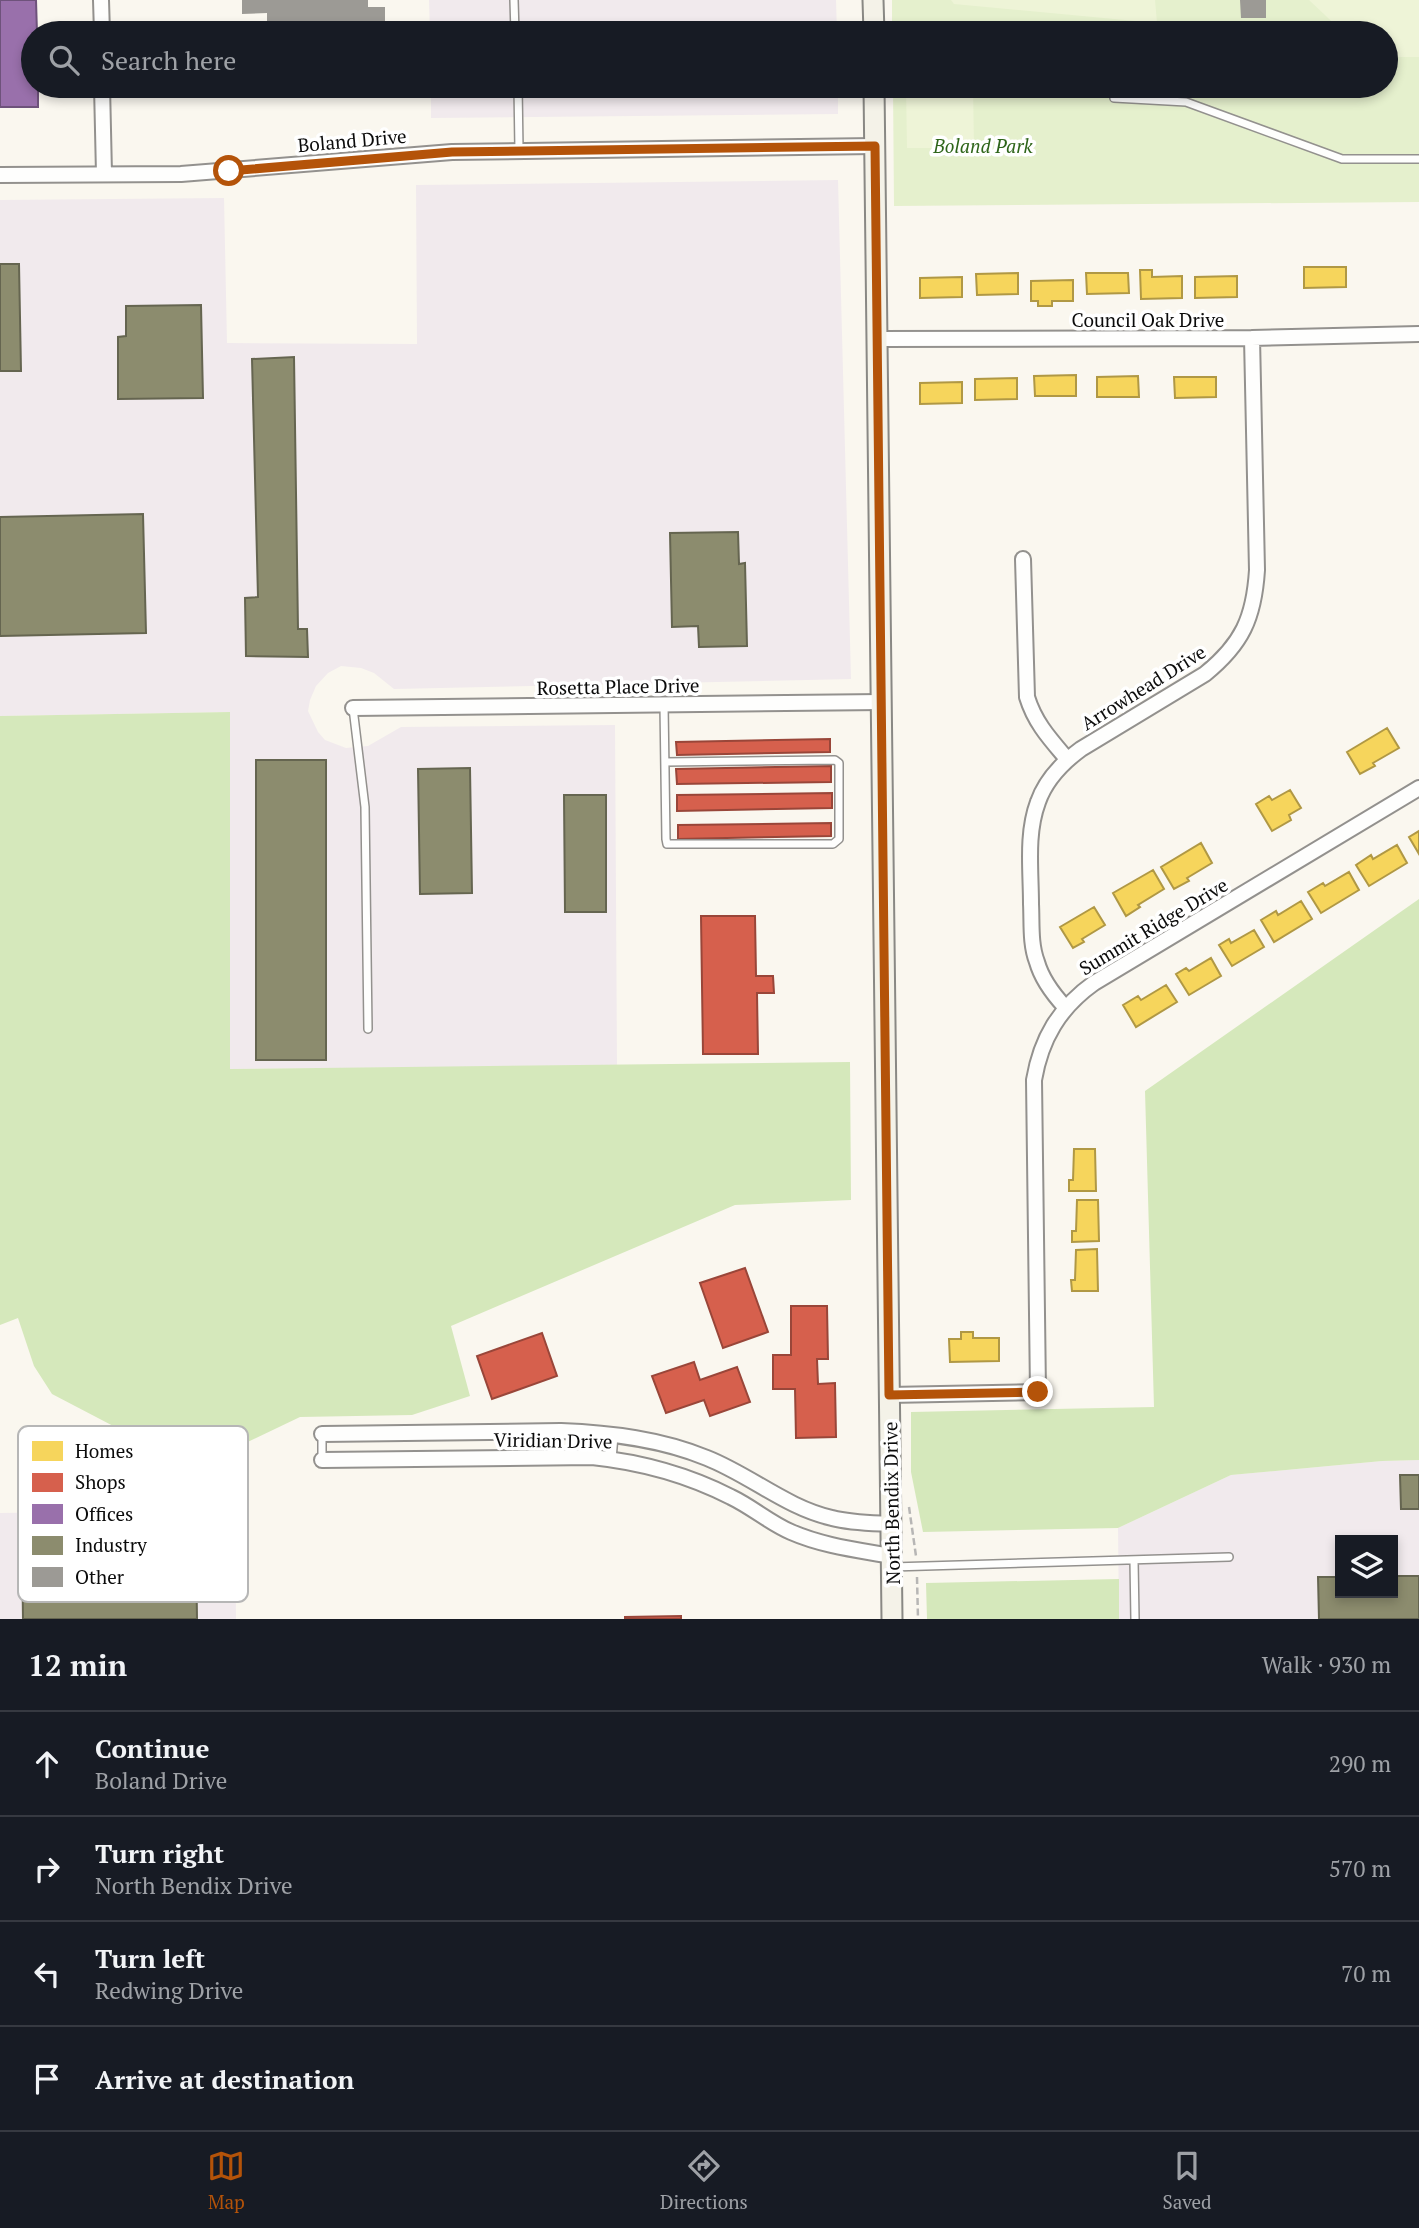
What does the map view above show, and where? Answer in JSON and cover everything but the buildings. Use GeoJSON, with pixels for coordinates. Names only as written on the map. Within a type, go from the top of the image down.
{"type":"FeatureCollection","features":[{"type":"Feature","properties":{"kind":"street"},"geometry":{"type":"LineString","coordinates":[[101,0],[102,21]]}},
{"type":"Feature","properties":{"kind":"street"},"geometry":{"type":"LineString","coordinates":[[873,0],[874,21]]}},
{"type":"Feature","properties":{"kind":"street"},"geometry":{"type":"LineString","coordinates":[[102,98],[104,174]]}},
{"type":"Feature","properties":{"kind":"street","name":"North Bendix Drive"},"geometry":{"type":"LineString","coordinates":[[874,98],[892,1619]]}},
{"type":"Feature","properties":{"kind":"street","name":"Boland Drive"},"geometry":{"type":"LineString","coordinates":[[0,175],[181,174],[404,155],[519,150],[875,146]]}},
{"type":"Feature","properties":{"kind":"street","name":"Council Oak Drive"},"geometry":{"type":"LineString","coordinates":[[878,339],[1252,338],[1419,334]]}},
{"type":"Feature","properties":{"kind":"street","name":"Arrowhead Drive"},"geometry":{"type":"LineString","coordinates":[[1065,1007],[1046,984],[1035,959],[1032,943],[1032,821],[1045,785],[1067,759],[1205,674],[1221,660],[1244,631],[1253,605],[1257,570],[1252,338]]}},
{"type":"Feature","properties":{"kind":"street"},"geometry":{"type":"LineString","coordinates":[[1023,559],[1027,697],[1042,730],[1067,759]]}},
{"type":"Feature","properties":{"kind":"street","name":"Rosetta Place Drive"},"geometry":{"type":"LineString","coordinates":[[353,708],[883,702]]}},
{"type":"Feature","properties":{"kind":"street","name":"Summit Ridge Drive"},"geometry":{"type":"LineString","coordinates":[[889,1395],[1038,1392],[1034,1080],[1045,1040],[1065,1007],[1094,983],[1419,788]]}},
{"type":"Feature","properties":{"kind":"street","name":"Viridian Drive"},"geometry":{"type":"LineString","coordinates":[[322,1434],[561,1431],[638,1438],[709,1458],[802,1508],[832,1518],[891,1524]]}},
{"type":"Feature","properties":{"kind":"street","name":"Viridian Drive"},"geometry":{"type":"LineString","coordinates":[[322,1460],[578,1457],[612,1459],[666,1471],[732,1497],[791,1532],[891,1562]]}},
{"type":"Feature","properties":{"kind":"lane"},"geometry":{"type":"LineString","coordinates":[[514,0],[515,21]]}},
{"type":"Feature","properties":{"kind":"lane"},"geometry":{"type":"LineString","coordinates":[[518,98],[519,150]]}},
{"type":"Feature","properties":{"kind":"lane"},"geometry":{"type":"LineString","coordinates":[[1114,98],[1186,102],[1342,159],[1419,159]]}},
{"type":"Feature","properties":{"kind":"lane"},"geometry":{"type":"LineString","coordinates":[[664,704],[665,762],[667,844],[833,844],[839,839],[839,763],[835,760],[665,762]]}},
{"type":"Feature","properties":{"kind":"lane"},"geometry":{"type":"LineString","coordinates":[[353,708],[365,807],[368,1029]]}},
{"type":"Feature","properties":{"kind":"lane"},"geometry":{"type":"LineString","coordinates":[[322,1434],[322,1460]]}},
{"type":"Feature","properties":{"kind":"lane"},"geometry":{"type":"LineString","coordinates":[[612,1459],[614,1435]]}},
{"type":"Feature","properties":{"kind":"lane"},"geometry":{"type":"LineString","coordinates":[[732,1497],[744,1477]]}},
{"type":"Feature","properties":{"kind":"lane"},"geometry":{"type":"LineString","coordinates":[[891,1562],[1229,1557]]}},
{"type":"Feature","properties":{"kind":"lane"},"geometry":{"type":"LineString","coordinates":[[1134,1560],[1135,1619]]}},
{"type":"Feature","properties":{"kind":"path"},"geometry":{"type":"LineString","coordinates":[[917,1585],[918,1619]]}},
{"type":"Feature","properties":{"kind":"shaded area"},"geometry":{"type":"Polygon","coordinates":[[[429,0],[836,0],[837,21],[430,21],[429,0]]]}},
{"type":"Feature","properties":{"kind":"shaded area"},"geometry":{"type":"Polygon","coordinates":[[[431,98],[838,98],[838,114],[431,118],[431,98]]]}},
{"type":"Feature","properties":{"kind":"shaded area"},"geometry":{"type":"Polygon","coordinates":[[[838,180],[851,679],[394,689],[374,673],[361,668],[341,666],[328,673],[316,686],[310,700],[308,711],[318,732],[325,740],[346,748],[368,746],[401,727],[615,725],[617,1066],[229,1069],[230,712],[0,716],[0,200],[224,198],[227,343],[417,344],[416,185],[838,180]]]}},
{"type":"Feature","properties":{"kind":"shaded area"},"geometry":{"type":"Polygon","coordinates":[[[1419,1460],[1419,1619],[1119,1619],[1118,1528],[1231,1475],[1419,1460]]]}},
{"type":"Feature","properties":{"kind":"shaded area"},"geometry":{"type":"Polygon","coordinates":[[[0,1513],[18,1513],[18,1602],[236,1602],[236,1619],[0,1619],[0,1513]]]}},
{"type":"Feature","properties":{"kind":"green space","name":"Boland Park"},"geometry":{"type":"Polygon","coordinates":[[[892,0],[1419,0],[1419,202],[894,206],[893,98],[1398,98],[1398,21],[892,21],[892,0]]]}},
{"type":"Feature","properties":{"kind":"green space"},"geometry":{"type":"Polygon","coordinates":[[[951,0],[1155,0],[1157,21],[1136,21],[954,4],[951,0]]]}},
{"type":"Feature","properties":{"kind":"green space"},"geometry":{"type":"Polygon","coordinates":[[[1309,0],[1419,0],[1419,57],[1398,57],[1398,21],[1331,21],[1309,0]]]}},
{"type":"Feature","properties":{"kind":"green space"},"geometry":{"type":"Polygon","coordinates":[[[906,98],[973,98],[974,148],[907,148],[906,98]]]}},
{"type":"Feature","properties":{"kind":"green space"},"geometry":{"type":"Polygon","coordinates":[[[230,712],[230,1069],[850,1062],[851,1200],[735,1205],[451,1326],[470,1396],[412,1415],[300,1417],[248,1442],[248,1426],[113,1426],[52,1394],[34,1366],[18,1318],[0,1325],[0,716],[230,712]]]}},
{"type":"Feature","properties":{"kind":"green space"},"geometry":{"type":"Polygon","coordinates":[[[1419,899],[1419,1460],[1231,1475],[1118,1528],[923,1532],[911,1472],[911,1412],[1154,1407],[1145,1091],[1419,899]]]}},
{"type":"Feature","properties":{"kind":"green space"},"geometry":{"type":"Polygon","coordinates":[[[1119,1579],[1119,1619],[927,1619],[926,1583],[1119,1579]]]}},
{"type":"Feature","properties":{"kind":"route"},"geometry":{"type":"LineString","coordinates":[[229,171],[452,152],[875,146],[889,1395],[1038,1392]]}}]}
